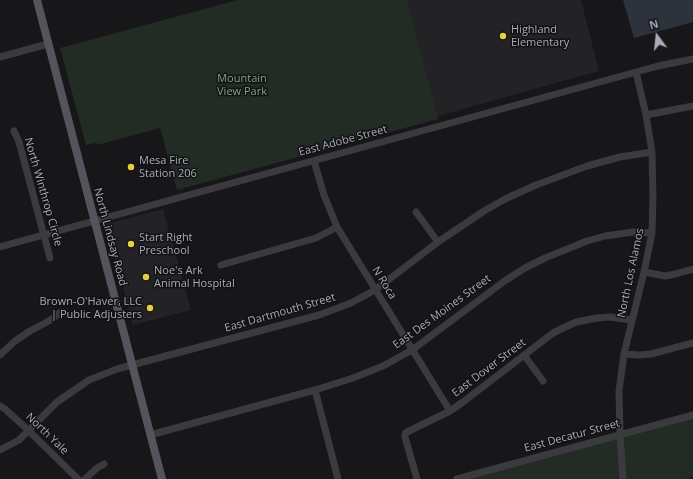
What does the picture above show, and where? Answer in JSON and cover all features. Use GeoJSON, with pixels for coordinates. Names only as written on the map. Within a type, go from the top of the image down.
{"type":"FeatureCollection","features":[{"type":"Feature","properties":{"kind":"main road","name":"North Lindsay Road"},"geometry":{"type":"LineString","coordinates":[[37,0],[162,479]]}},
{"type":"Feature","properties":{"kind":"street"},"geometry":{"type":"LineString","coordinates":[[0,57],[48,44]]}},
{"type":"Feature","properties":{"kind":"street","name":"East Adobe Street"},"geometry":{"type":"LineString","coordinates":[[0,247],[672,62],[693,59]]}},
{"type":"Feature","properties":{"kind":"street","name":"North Los Alamos"},"geometry":{"type":"LineString","coordinates":[[623,479],[619,391],[624,354],[652,233],[652,152],[646,115],[636,72]]}},
{"type":"Feature","properties":{"kind":"street"},"geometry":{"type":"LineString","coordinates":[[646,115],[693,106]]}},
{"type":"Feature","properties":{"kind":"street","name":"North Winthrop Circle"},"geometry":{"type":"LineString","coordinates":[[14,131],[19,142],[50,258]]}},
{"type":"Feature","properties":{"kind":"street","name":"East Dartmouth Street"},"geometry":{"type":"LineString","coordinates":[[0,450],[19,440],[57,402],[89,380],[117,369],[319,315],[351,303],[375,290],[438,242],[484,211],[505,199],[536,185],[587,166],[620,157],[652,152]]}},
{"type":"Feature","properties":{"kind":"street","name":"N Roca"},"geometry":{"type":"LineString","coordinates":[[314,161],[324,195],[337,227],[450,411]]}},
{"type":"Feature","properties":{"kind":"street"},"geometry":{"type":"LineString","coordinates":[[416,212],[438,242]]}},
{"type":"Feature","properties":{"kind":"street"},"geometry":{"type":"LineString","coordinates":[[221,265],[309,241],[337,227]]}},
{"type":"Feature","properties":{"kind":"street","name":"East Des Moines Street"},"geometry":{"type":"LineString","coordinates":[[150,435],[315,390],[384,366],[412,350],[506,280],[545,258],[587,241],[605,236],[633,232],[652,233]]}},
{"type":"Feature","properties":{"kind":"street"},"geometry":{"type":"LineString","coordinates":[[644,272],[665,276],[693,269]]}},
{"type":"Feature","properties":{"kind":"street"},"geometry":{"type":"LineString","coordinates":[[0,355],[15,341],[49,321],[61,312]]}},
{"type":"Feature","properties":{"kind":"street","name":"East Dover Street"},"geometry":{"type":"LineString","coordinates":[[417,479],[405,437],[405,434],[408,431],[450,411],[479,391],[553,333],[576,322],[598,318],[610,317],[632,320]]}},
{"type":"Feature","properties":{"kind":"street"},"geometry":{"type":"LineString","coordinates":[[624,354],[651,354],[693,343]]}},
{"type":"Feature","properties":{"kind":"street"},"geometry":{"type":"LineString","coordinates":[[524,355],[543,381]]}},
{"type":"Feature","properties":{"kind":"street"},"geometry":{"type":"LineString","coordinates":[[315,390],[338,479]]}},
{"type":"Feature","properties":{"kind":"street","name":"North Yale"},"geometry":{"type":"LineString","coordinates":[[0,406],[28,430],[78,479]]}},
{"type":"Feature","properties":{"kind":"street","name":"East Decatur Street"},"geometry":{"type":"LineString","coordinates":[[457,479],[693,415]]}},
{"type":"Feature","properties":{"kind":"street"},"geometry":{"type":"LineString","coordinates":[[85,479],[104,464]]}},
{"type":"Feature","properties":{"kind":"shaded area","name":"Highland Elementary"},"geometry":{"type":"Polygon","coordinates":[[[407,0],[581,0],[599,71],[438,116],[407,0]]]}},
{"type":"Feature","properties":{"kind":"shaded area"},"geometry":{"type":"Polygon","coordinates":[[[623,0],[693,0],[693,22],[634,38],[623,0]]]}},
{"type":"Feature","properties":{"kind":"shaded area"},"geometry":{"type":"Polygon","coordinates":[[[163,209],[191,310],[133,325],[106,224],[163,209]]]}},
{"type":"Feature","properties":{"kind":"green space","name":"Mountain View Park"},"geometry":{"type":"Polygon","coordinates":[[[238,0],[407,0],[438,119],[177,190],[160,128],[97,145],[96,143],[86,145],[60,48],[238,0]]]}},
{"type":"Feature","properties":{"kind":"green space"},"geometry":{"type":"Polygon","coordinates":[[[693,418],[693,477],[686,479],[468,479],[693,418]]]}},
{"type":"Feature","properties":{"kind":"place","name":"Highland Elementary"},"geometry":{"type":"Point","coordinates":[503,36]}},
{"type":"Feature","properties":{"kind":"place","name":"Mesa Fire Station 206"},"geometry":{"type":"Point","coordinates":[131,167]}},
{"type":"Feature","properties":{"kind":"place","name":"Start Right Preschool"},"geometry":{"type":"Point","coordinates":[131,244]}},
{"type":"Feature","properties":{"kind":"place","name":"Noe's Ark Animal Hospital"},"geometry":{"type":"Point","coordinates":[146,277]}},
{"type":"Feature","properties":{"kind":"place","name":"Brown-O'Haver, LLC | Public Adjusters"},"geometry":{"type":"Point","coordinates":[150,308]}}]}
